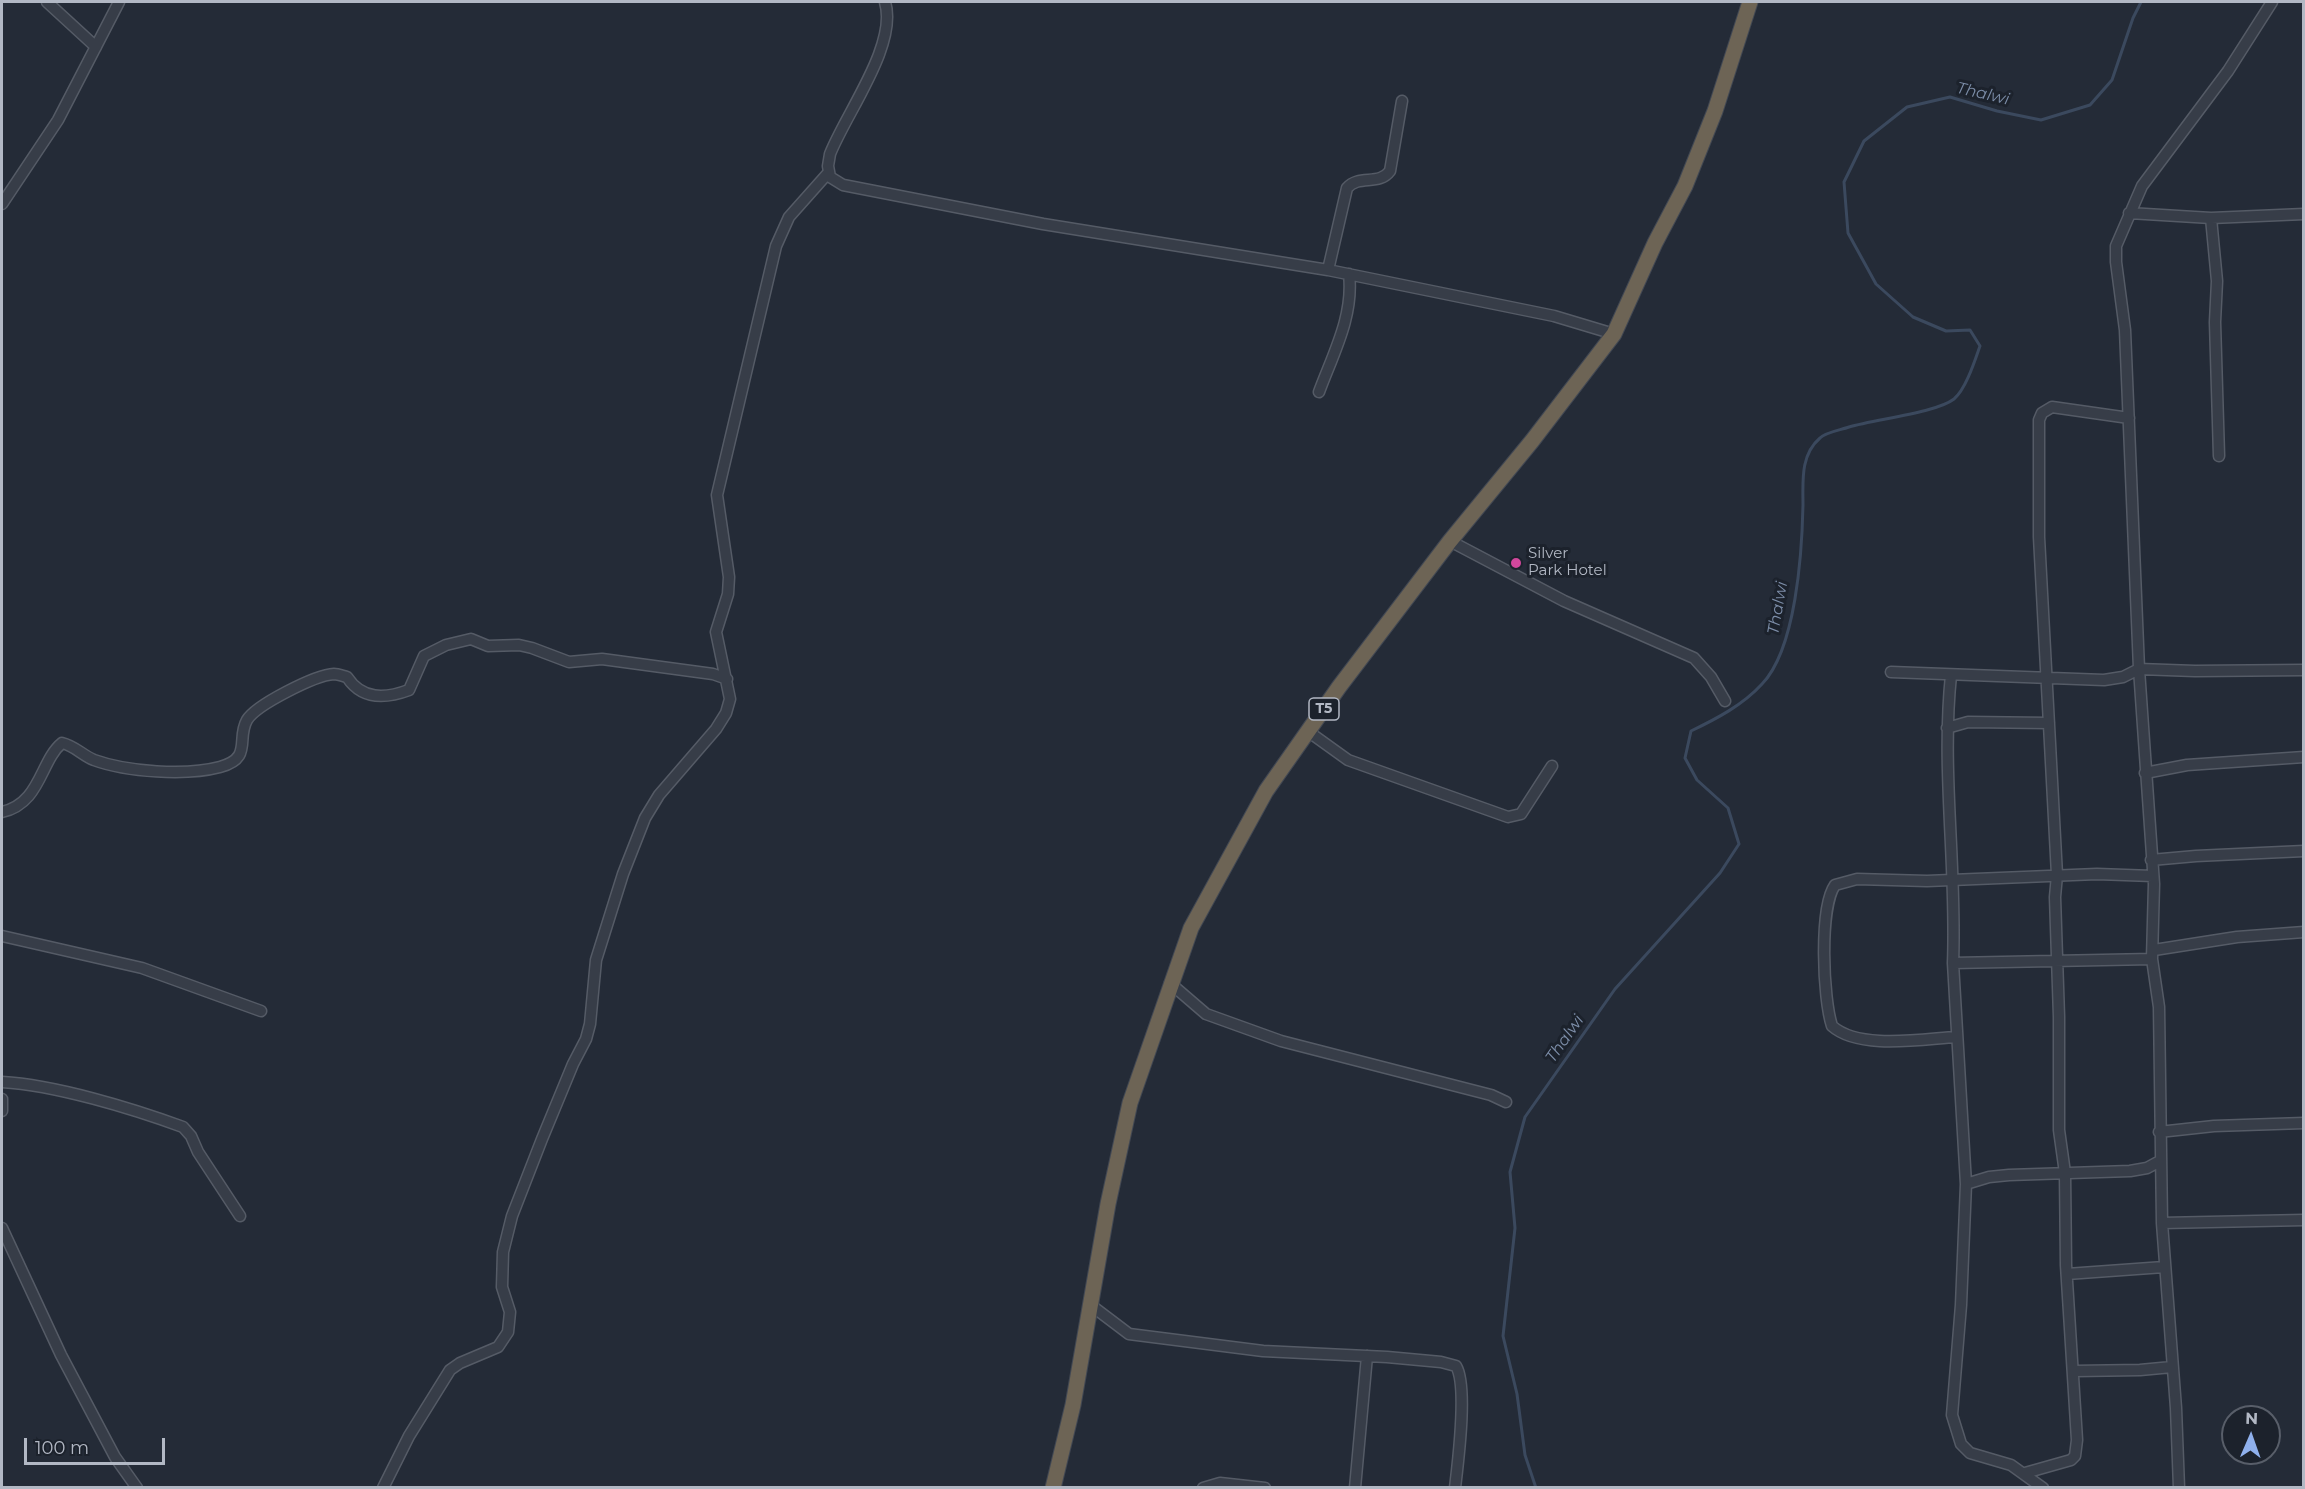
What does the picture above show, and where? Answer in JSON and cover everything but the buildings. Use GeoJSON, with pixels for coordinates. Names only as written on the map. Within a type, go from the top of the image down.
{"type":"FeatureCollection","features":[{"type":"Feature","properties":{"kind":"highway","name":"T5"},"geometry":{"type":"LineString","coordinates":[[1053,1488],[1073,1405],[1108,1204],[1130,1103],[1191,928],[1266,791],[1345,679],[1450,541],[1532,441],[1614,334],[1655,243],[1685,186],[1715,111],[1750,2]]}},
{"type":"Feature","properties":{"kind":"street"},"geometry":{"type":"LineString","coordinates":[[47,2],[96,47]]}},
{"type":"Feature","properties":{"kind":"street"},"geometry":{"type":"LineString","coordinates":[[2,204],[58,120],[119,2]]}},
{"type":"Feature","properties":{"kind":"street"},"geometry":{"type":"LineString","coordinates":[[885,2],[888,27],[867,79],[834,144],[830,177],[843,185],[1043,224],[1349,274],[1554,316],[1614,334]]}},
{"type":"Feature","properties":{"kind":"street"},"geometry":{"type":"LineString","coordinates":[[2178,1488],[2162,1223],[2159,1007],[2153,954],[2153,876],[2139,669],[2126,330],[2115,262],[2116,246],[2142,186],[2228,71],[2272,2]]}},
{"type":"Feature","properties":{"kind":"street"},"geometry":{"type":"LineString","coordinates":[[1328,270],[1347,188],[1358,181],[1382,178],[1390,171],[1402,101]]}},
{"type":"Feature","properties":{"kind":"street"},"geometry":{"type":"LineString","coordinates":[[383,1488],[409,1436],[450,1370],[460,1363],[498,1347],[508,1332],[510,1312],[502,1287],[502,1252],[512,1216],[545,1130],[586,1039],[590,1024],[596,960],[615,898],[645,818],[659,795],[711,736],[726,713],[730,699],[716,632],[728,594],[729,577],[717,495],[776,246],[789,217],[829,172]]}},
{"type":"Feature","properties":{"kind":"street"},"geometry":{"type":"LineString","coordinates":[[2129,213],[2211,218],[2304,213]]}},
{"type":"Feature","properties":{"kind":"street"},"geometry":{"type":"LineString","coordinates":[[2211,218],[2217,281],[2215,322],[2219,456]]}},
{"type":"Feature","properties":{"kind":"street"},"geometry":{"type":"LineString","coordinates":[[1319,392],[1349,311],[1352,294],[1349,274]]}},
{"type":"Feature","properties":{"kind":"street"},"geometry":{"type":"LineString","coordinates":[[2025,1473],[2065,1462],[2075,1456],[2075,1371],[2067,1274],[2065,1173],[2059,1130],[2058,962],[2055,897],[2057,875],[2039,528],[2039,420],[2042,413],[2052,407],[2129,418]]}},
{"type":"Feature","properties":{"kind":"street"},"geometry":{"type":"LineString","coordinates":[[1450,541],[1564,601],[1694,658],[1711,677],[1725,701]]}},
{"type":"Feature","properties":{"kind":"street"},"geometry":{"type":"LineString","coordinates":[[2,812],[24,800],[44,774],[56,748],[62,743],[71,745],[96,761],[130,768],[171,771],[220,767],[234,761],[242,752],[245,722],[254,711],[306,682],[335,674],[347,677],[354,688],[366,695],[397,694],[409,690],[424,656],[459,641],[471,639],[496,647],[519,645],[569,662],[602,659],[713,674],[727,679]]}},
{"type":"Feature","properties":{"kind":"street"},"geometry":{"type":"LineString","coordinates":[[1892,672],[2113,680],[2139,669],[2304,670]]}},
{"type":"Feature","properties":{"kind":"street"},"geometry":{"type":"LineString","coordinates":[[1951,675],[1946,770],[1953,879],[1956,1037],[1961,1075],[1965,1184],[1961,1305],[1952,1415],[1961,1444],[1970,1453],[1997,1460],[2025,1473],[2043,1488]]}},
{"type":"Feature","properties":{"kind":"street"},"geometry":{"type":"LineString","coordinates":[[1947,728],[1968,722],[2049,723]]}},
{"type":"Feature","properties":{"kind":"street"},"geometry":{"type":"LineString","coordinates":[[1309,732],[1348,760],[1508,817],[1521,814],[1552,766]]}},
{"type":"Feature","properties":{"kind":"street"},"geometry":{"type":"LineString","coordinates":[[2145,773],[2187,765],[2304,757]]}},
{"type":"Feature","properties":{"kind":"street"},"geometry":{"type":"LineString","coordinates":[[2151,861],[2196,855],[2304,851]]}},
{"type":"Feature","properties":{"kind":"street"},"geometry":{"type":"LineString","coordinates":[[1956,1037],[1881,1040],[1848,1036],[1832,1026],[1824,992],[1828,907],[1835,885],[1863,879],[1953,879],[2057,875],[2153,876]]}},
{"type":"Feature","properties":{"kind":"street"},"geometry":{"type":"LineString","coordinates":[[1953,963],[2058,962],[2153,954],[2236,937],[2304,932]]}},
{"type":"Feature","properties":{"kind":"street"},"geometry":{"type":"LineString","coordinates":[[2,936],[142,968],[261,1011]]}},
{"type":"Feature","properties":{"kind":"street"},"geometry":{"type":"LineString","coordinates":[[1170,983],[1206,1014],[1338,1058],[1491,1095],[1506,1102]]}},
{"type":"Feature","properties":{"kind":"street"},"geometry":{"type":"LineString","coordinates":[[2,1082],[23,1083],[62,1092],[183,1126],[240,1216]]}},
{"type":"Feature","properties":{"kind":"street"},"geometry":{"type":"LineString","coordinates":[[2,1099],[2,1111]]}},
{"type":"Feature","properties":{"kind":"street"},"geometry":{"type":"LineString","coordinates":[[2159,1132],[2214,1126],[2304,1124]]}},
{"type":"Feature","properties":{"kind":"street"},"geometry":{"type":"LineString","coordinates":[[1965,1184],[1989,1177],[2138,1170],[2160,1161]]}},
{"type":"Feature","properties":{"kind":"street"},"geometry":{"type":"LineString","coordinates":[[2162,1223],[2304,1220]]}},
{"type":"Feature","properties":{"kind":"street"},"geometry":{"type":"LineString","coordinates":[[2,1228],[61,1355],[115,1457],[137,1488]]}},
{"type":"Feature","properties":{"kind":"street"},"geometry":{"type":"LineString","coordinates":[[2067,1274],[2164,1267]]}},
{"type":"Feature","properties":{"kind":"street"},"geometry":{"type":"LineString","coordinates":[[1092,1306],[1129,1334],[1263,1351],[1367,1356],[1441,1362],[1456,1366],[1460,1378],[1461,1409],[1455,1488]]}},
{"type":"Feature","properties":{"kind":"street"},"geometry":{"type":"LineString","coordinates":[[1355,1488],[1367,1356]]}},
{"type":"Feature","properties":{"kind":"street"},"geometry":{"type":"LineString","coordinates":[[2075,1371],[2130,1371],[2172,1367]]}},
{"type":"Feature","properties":{"kind":"street"},"geometry":{"type":"LineString","coordinates":[[1203,1488],[1220,1483],[1265,1488]]}},
{"type":"Feature","properties":{"kind":"waterway","name":"Thalwi"},"geometry":{"type":"LineString","coordinates":[[1536,1488],[1525,1455],[1517,1394],[1503,1336],[1515,1228],[1510,1172],[1525,1117],[1615,989],[1720,873],[1739,844],[1728,808],[1697,780],[1685,758],[1691,731],[1729,711],[1755,692],[1773,668],[1783,648],[1790,625],[1799,574],[1803,478],[1809,452],[1820,438],[1830,433],[1934,408],[1954,399],[1966,382],[1980,346],[1970,330],[1946,331],[1913,317],[1876,284],[1848,233],[1844,182],[1864,141],[1907,107],[1950,97],[1997,111],[2041,120],[2090,105],[2112,80],[2133,18],[2141,2]]}},
{"type":"Feature","properties":{"kind":"place","name":"Silver Park Hotel"},"geometry":{"type":"Point","coordinates":[1516,563]}}]}
